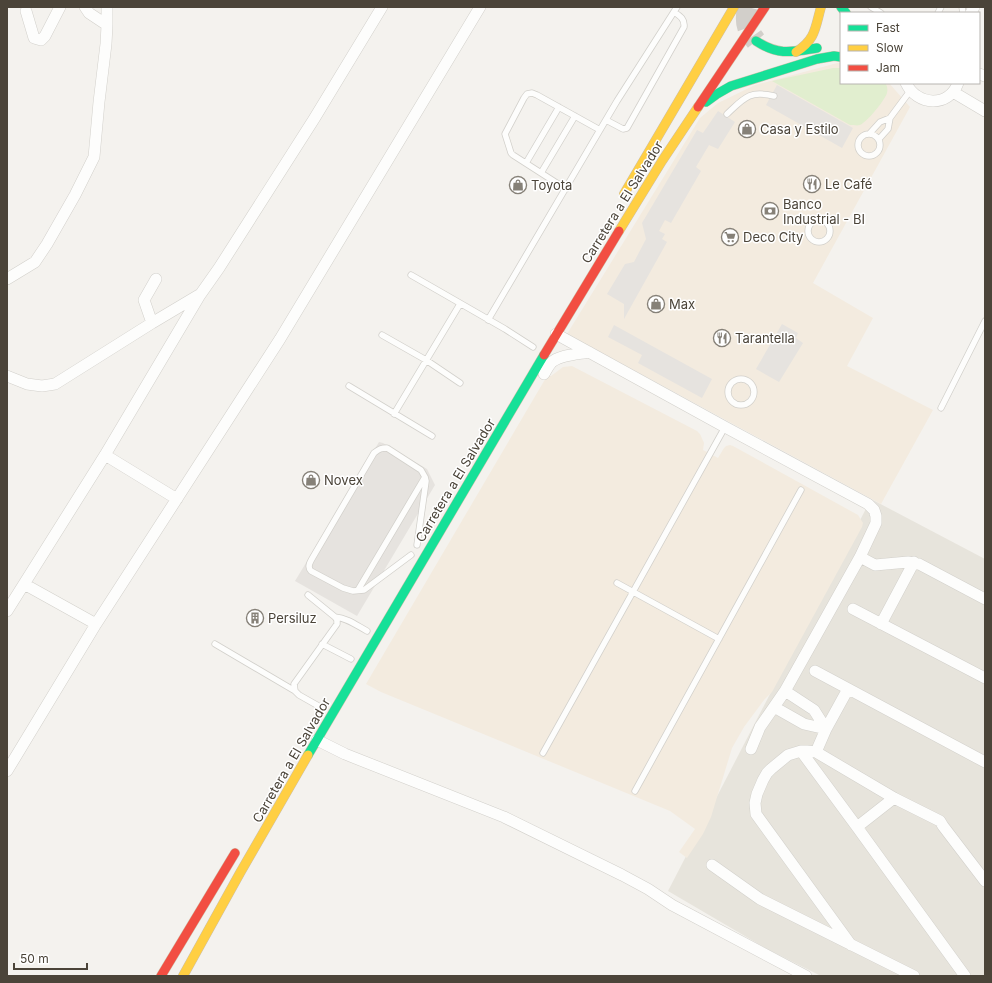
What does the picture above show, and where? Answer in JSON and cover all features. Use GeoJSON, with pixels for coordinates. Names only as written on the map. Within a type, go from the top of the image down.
{"type":"FeatureCollection","features":[{"type":"Feature","properties":{"kind":"highway","name":"Carretera a El Salvador"},"geometry":{"type":"LineString","coordinates":[[621,199],[734,7]]}},
{"type":"Feature","properties":{"kind":"highway","name":"Carretera a El Salvador"},"geometry":{"type":"LineString","coordinates":[[183,976],[317,740],[556,334],[662,161],[765,7]]}},
{"type":"Feature","properties":{"kind":"highway"},"geometry":{"type":"LineString","coordinates":[[796,52],[805,46],[814,34],[821,7]]}},
{"type":"Feature","properties":{"kind":"highway"},"geometry":{"type":"LineString","coordinates":[[756,41],[764,47],[774,51],[783,52],[796,52],[825,46]]}},
{"type":"Feature","properties":{"kind":"highway"},"geometry":{"type":"LineString","coordinates":[[696,110],[717,94],[731,86],[817,59],[834,56],[840,57]]}},
{"type":"Feature","properties":{"kind":"highway","name":"Carretera a El Salvador"},"geometry":{"type":"LineString","coordinates":[[400,574],[429,524]]}},
{"type":"Feature","properties":{"kind":"highway"},"geometry":{"type":"LineString","coordinates":[[162,976],[240,846]]}},
{"type":"Feature","properties":{"kind":"highway"},"geometry":{"type":"LineString","coordinates":[[192,976],[240,874]]}},
{"type":"Feature","properties":{"kind":"highway"},"geometry":{"type":"LineString","coordinates":[[169,976],[183,953],[220,878]]}},
{"type":"Feature","properties":{"kind":"street"},"geometry":{"type":"LineString","coordinates":[[26,11],[34,38],[41,40],[45,36],[60,7]]}},
{"type":"Feature","properties":{"kind":"street"},"geometry":{"type":"LineString","coordinates":[[84,7],[89,13],[107,25]]}},
{"type":"Feature","properties":{"kind":"street"},"geometry":{"type":"LineString","coordinates":[[7,279],[35,262],[72,201],[94,157],[106,44],[107,7]]}},
{"type":"Feature","properties":{"kind":"street"},"geometry":{"type":"LineString","coordinates":[[7,611],[105,455],[200,295],[219,268],[314,119],[382,7]]}},
{"type":"Feature","properties":{"kind":"street"},"geometry":{"type":"LineString","coordinates":[[7,771],[96,624],[280,339],[480,7]]}},
{"type":"Feature","properties":{"kind":"street"},"geometry":{"type":"LineString","coordinates":[[908,87],[918,97],[926,101],[936,101],[945,98],[956,88],[985,111]]}},
{"type":"Feature","properties":{"kind":"street"},"geometry":{"type":"LineString","coordinates":[[152,323],[144,300],[156,279]]}},
{"type":"Feature","properties":{"kind":"street"},"geometry":{"type":"LineString","coordinates":[[7,376],[27,384],[42,386],[55,384],[152,323],[200,295]]}},
{"type":"Feature","properties":{"kind":"street"},"geometry":{"type":"LineString","coordinates":[[556,334],[868,504],[874,510],[876,523],[860,557],[785,691],[760,727],[751,749]]}},
{"type":"Feature","properties":{"kind":"street"},"geometry":{"type":"LineString","coordinates":[[520,394],[537,386],[552,362],[564,357],[589,352]]}},
{"type":"Feature","properties":{"kind":"street"},"geometry":{"type":"LineString","coordinates":[[105,455],[177,499]]}},
{"type":"Feature","properties":{"kind":"street"},"geometry":{"type":"LineString","coordinates":[[860,557],[875,565],[914,562],[985,599]]}},
{"type":"Feature","properties":{"kind":"street"},"geometry":{"type":"LineString","coordinates":[[881,624],[914,562]]}},
{"type":"Feature","properties":{"kind":"street"},"geometry":{"type":"LineString","coordinates":[[24,584],[96,624]]}},
{"type":"Feature","properties":{"kind":"street"},"geometry":{"type":"LineString","coordinates":[[853,609],[985,678]]}},
{"type":"Feature","properties":{"kind":"street"},"geometry":{"type":"LineString","coordinates":[[815,671],[985,762]]}},
{"type":"Feature","properties":{"kind":"street"},"geometry":{"type":"LineString","coordinates":[[816,752],[826,729],[848,689]]}},
{"type":"Feature","properties":{"kind":"street"},"geometry":{"type":"LineString","coordinates":[[785,691],[814,710],[826,729]]}},
{"type":"Feature","properties":{"kind":"street"},"geometry":{"type":"LineString","coordinates":[[774,707],[804,724],[826,729]]}},
{"type":"Feature","properties":{"kind":"street"},"geometry":{"type":"LineString","coordinates":[[317,740],[345,754],[511,821],[622,875],[648,889],[672,905],[806,976]]}},
{"type":"Feature","properties":{"kind":"street"},"geometry":{"type":"LineString","coordinates":[[800,751],[965,976]]}},
{"type":"Feature","properties":{"kind":"street"},"geometry":{"type":"LineString","coordinates":[[851,945],[756,814],[755,803],[763,780],[771,769],[788,755],[800,751],[816,752],[894,798],[940,821],[985,881]]}},
{"type":"Feature","properties":{"kind":"street"},"geometry":{"type":"LineString","coordinates":[[857,827],[894,798]]}},
{"type":"Feature","properties":{"kind":"street"},"geometry":{"type":"LineString","coordinates":[[712,865],[760,900],[914,976]]}},
{"type":"Feature","properties":{"kind":"lane"},"geometry":{"type":"LineString","coordinates":[[488,320],[606,120],[675,9],[685,23],[684,27],[627,128],[619,128],[606,120]]}},
{"type":"Feature","properties":{"kind":"lane"},"geometry":{"type":"LineString","coordinates":[[879,139],[888,129],[890,118],[908,87]]}},
{"type":"Feature","properties":{"kind":"lane"},"geometry":{"type":"LineString","coordinates":[[566,189],[512,153],[505,134],[524,98],[527,94],[532,93],[537,95],[600,130]]}},
{"type":"Feature","properties":{"kind":"lane"},"geometry":{"type":"LineString","coordinates":[[727,114],[744,98],[753,94],[763,93],[774,96]]}},
{"type":"Feature","properties":{"kind":"lane"},"geometry":{"type":"LineString","coordinates":[[526,163],[559,107]]}},
{"type":"Feature","properties":{"kind":"lane"},"geometry":{"type":"LineString","coordinates":[[541,173],[575,116]]}},
{"type":"Feature","properties":{"kind":"lane"},"geometry":{"type":"LineString","coordinates":[[870,133],[877,136],[880,146],[877,153],[870,156],[863,154],[858,148],[858,141],[863,135],[870,133],[880,122],[890,118]]}},
{"type":"Feature","properties":{"kind":"lane"},"geometry":{"type":"LineString","coordinates":[[817,220],[821,220],[827,224],[830,230],[829,237],[820,243],[813,241],[807,231],[810,224],[817,220]]}},
{"type":"Feature","properties":{"kind":"lane"},"geometry":{"type":"LineString","coordinates":[[411,275],[505,329],[533,348]]}},
{"type":"Feature","properties":{"kind":"lane"},"geometry":{"type":"LineString","coordinates":[[394,414],[460,304]]}},
{"type":"Feature","properties":{"kind":"lane"},"geometry":{"type":"LineString","coordinates":[[940,408],[985,321]]}},
{"type":"Feature","properties":{"kind":"lane"},"geometry":{"type":"LineString","coordinates":[[382,335],[426,360],[460,383]]}},
{"type":"Feature","properties":{"kind":"lane"},"geometry":{"type":"LineString","coordinates":[[742,379],[750,382],[755,390],[755,394],[754,398],[748,404],[740,406],[732,402],[728,394],[730,385],[733,381],[742,379]]}},
{"type":"Feature","properties":{"kind":"lane"},"geometry":{"type":"LineString","coordinates":[[349,386],[432,436]]}},
{"type":"Feature","properties":{"kind":"lane"},"geometry":{"type":"LineString","coordinates":[[543,753],[725,427]]}},
{"type":"Feature","properties":{"kind":"lane"},"geometry":{"type":"LineString","coordinates":[[411,555],[364,590],[353,591],[343,588],[309,569],[309,564],[316,551],[374,453],[382,448],[387,448],[421,470],[425,477],[426,481],[417,545]]}},
{"type":"Feature","properties":{"kind":"lane"},"geometry":{"type":"LineString","coordinates":[[358,590],[425,477]]}},
{"type":"Feature","properties":{"kind":"lane"},"geometry":{"type":"LineString","coordinates":[[635,791],[801,490]]}},
{"type":"Feature","properties":{"kind":"lane"},"geometry":{"type":"LineString","coordinates":[[617,583],[719,639]]}},
{"type":"Feature","properties":{"kind":"lane"},"geometry":{"type":"LineString","coordinates":[[308,595],[335,617],[346,620],[367,631]]}},
{"type":"Feature","properties":{"kind":"lane"},"geometry":{"type":"LineString","coordinates":[[294,691],[294,684],[337,624],[335,617]]}},
{"type":"Feature","properties":{"kind":"lane"},"geometry":{"type":"LineString","coordinates":[[215,644],[322,708]]}},
{"type":"Feature","properties":{"kind":"lane"},"geometry":{"type":"LineString","coordinates":[[322,644],[350,659]]}},
{"type":"Feature","properties":{"kind":"shaded area","name":"Deco City"},"geometry":{"type":"Polygon","coordinates":[[[840,62],[840,84],[890,84],[910,107],[813,283],[873,318],[847,366],[933,410],[881,504],[567,334],[700,118],[718,103],[755,85],[840,62]]]}},
{"type":"Feature","properties":{"kind":"shaded area"},"geometry":{"type":"Polygon","coordinates":[[[777,85],[853,128],[842,148],[766,105],[777,85]]]}},
{"type":"Feature","properties":{"kind":"shaded area"},"geometry":{"type":"Polygon","coordinates":[[[718,111],[735,122],[718,149],[709,145],[696,167],[701,171],[671,223],[665,220],[659,231],[665,234],[662,239],[667,242],[624,319],[624,304],[607,294],[625,264],[634,262],[646,239],[642,223],[697,130],[703,133],[718,111]]]}},
{"type":"Feature","properties":{"kind":"shaded area"},"geometry":{"type":"Polygon","coordinates":[[[782,324],[798,333],[796,338],[803,343],[779,382],[756,369],[782,324]]]}},
{"type":"Feature","properties":{"kind":"shaded area"},"geometry":{"type":"Polygon","coordinates":[[[614,325],[712,379],[702,398],[638,363],[642,355],[608,337],[614,325]]]}},
{"type":"Feature","properties":{"kind":"shaded area"},"geometry":{"type":"Polygon","coordinates":[[[572,366],[697,431],[704,443],[703,450],[718,458],[726,446],[733,446],[858,515],[863,523],[772,692],[764,700],[744,727],[732,748],[711,817],[703,834],[687,858],[679,852],[695,829],[670,811],[381,692],[366,684],[547,376],[551,376],[563,367],[572,366]]]}},
{"type":"Feature","properties":{"kind":"shaded area"},"geometry":{"type":"Polygon","coordinates":[[[379,442],[427,469],[435,485],[357,616],[295,581],[379,442]]]}},
{"type":"Feature","properties":{"kind":"shaded area"},"geometry":{"type":"Polygon","coordinates":[[[871,499],[985,559],[985,976],[821,976],[767,949],[668,891],[871,499]]]}},
{"type":"Feature","properties":{"kind":"green space"},"geometry":{"type":"Polygon","coordinates":[[[833,68],[840,68],[840,84],[886,84],[887,92],[883,101],[863,123],[860,125],[850,125],[772,81],[833,68]]]}},
{"type":"Feature","properties":{"kind":"tunnel"},"geometry":{"type":"LineString","coordinates":[[748,7],[746,17],[747,26],[756,41]]}},
{"type":"Feature","properties":{"kind":"traffic: fast"},"geometry":{"type":"LineString","coordinates":[[841,7],[845,12]]}},
{"type":"Feature","properties":{"kind":"traffic: fast"},"geometry":{"type":"LineString","coordinates":[[756,41],[772,49],[786,52],[817,48]]}},
{"type":"Feature","properties":{"kind":"traffic: fast"},"geometry":{"type":"LineString","coordinates":[[706,102],[731,86],[817,59],[834,56],[840,57]]}},
{"type":"Feature","properties":{"kind":"traffic: fast"},"geometry":{"type":"LineString","coordinates":[[308,755],[544,355]]}},
{"type":"Feature","properties":{"kind":"traffic: slow"},"geometry":{"type":"LineString","coordinates":[[624,194],[734,7]]}},
{"type":"Feature","properties":{"kind":"traffic: slow"},"geometry":{"type":"LineString","coordinates":[[796,52],[811,38],[816,27],[821,7]]}},
{"type":"Feature","properties":{"kind":"traffic: slow"},"geometry":{"type":"LineString","coordinates":[[619,231],[662,161],[698,107]]}},
{"type":"Feature","properties":{"kind":"traffic: slow"},"geometry":{"type":"LineString","coordinates":[[183,976],[308,755]]}},
{"type":"Feature","properties":{"kind":"traffic: jam"},"geometry":{"type":"LineString","coordinates":[[698,107],[765,7]]}},
{"type":"Feature","properties":{"kind":"traffic: jam"},"geometry":{"type":"LineString","coordinates":[[544,355],[619,231]]}},
{"type":"Feature","properties":{"kind":"traffic: jam"},"geometry":{"type":"LineString","coordinates":[[161,976],[235,853]]}},
{"type":"Feature","properties":{"kind":"place","name":"Casa y Estilo"},"geometry":{"type":"Point","coordinates":[747,129]}},
{"type":"Feature","properties":{"kind":"place","name":"Le Café"},"geometry":{"type":"Point","coordinates":[812,184]}},
{"type":"Feature","properties":{"kind":"place","name":"Toyota"},"geometry":{"type":"Point","coordinates":[518,185]}},
{"type":"Feature","properties":{"kind":"place","name":"Banco Industrial - BI"},"geometry":{"type":"Point","coordinates":[770,211]}},
{"type":"Feature","properties":{"kind":"place","name":"Deco City"},"geometry":{"type":"Point","coordinates":[730,237]}},
{"type":"Feature","properties":{"kind":"place","name":"Max"},"geometry":{"type":"Point","coordinates":[656,304]}},
{"type":"Feature","properties":{"kind":"place","name":"Tarantella"},"geometry":{"type":"Point","coordinates":[722,338]}},
{"type":"Feature","properties":{"kind":"place","name":"Novex"},"geometry":{"type":"Point","coordinates":[311,480]}},
{"type":"Feature","properties":{"kind":"place","name":"Persiluz"},"geometry":{"type":"Point","coordinates":[255,618]}}]}
